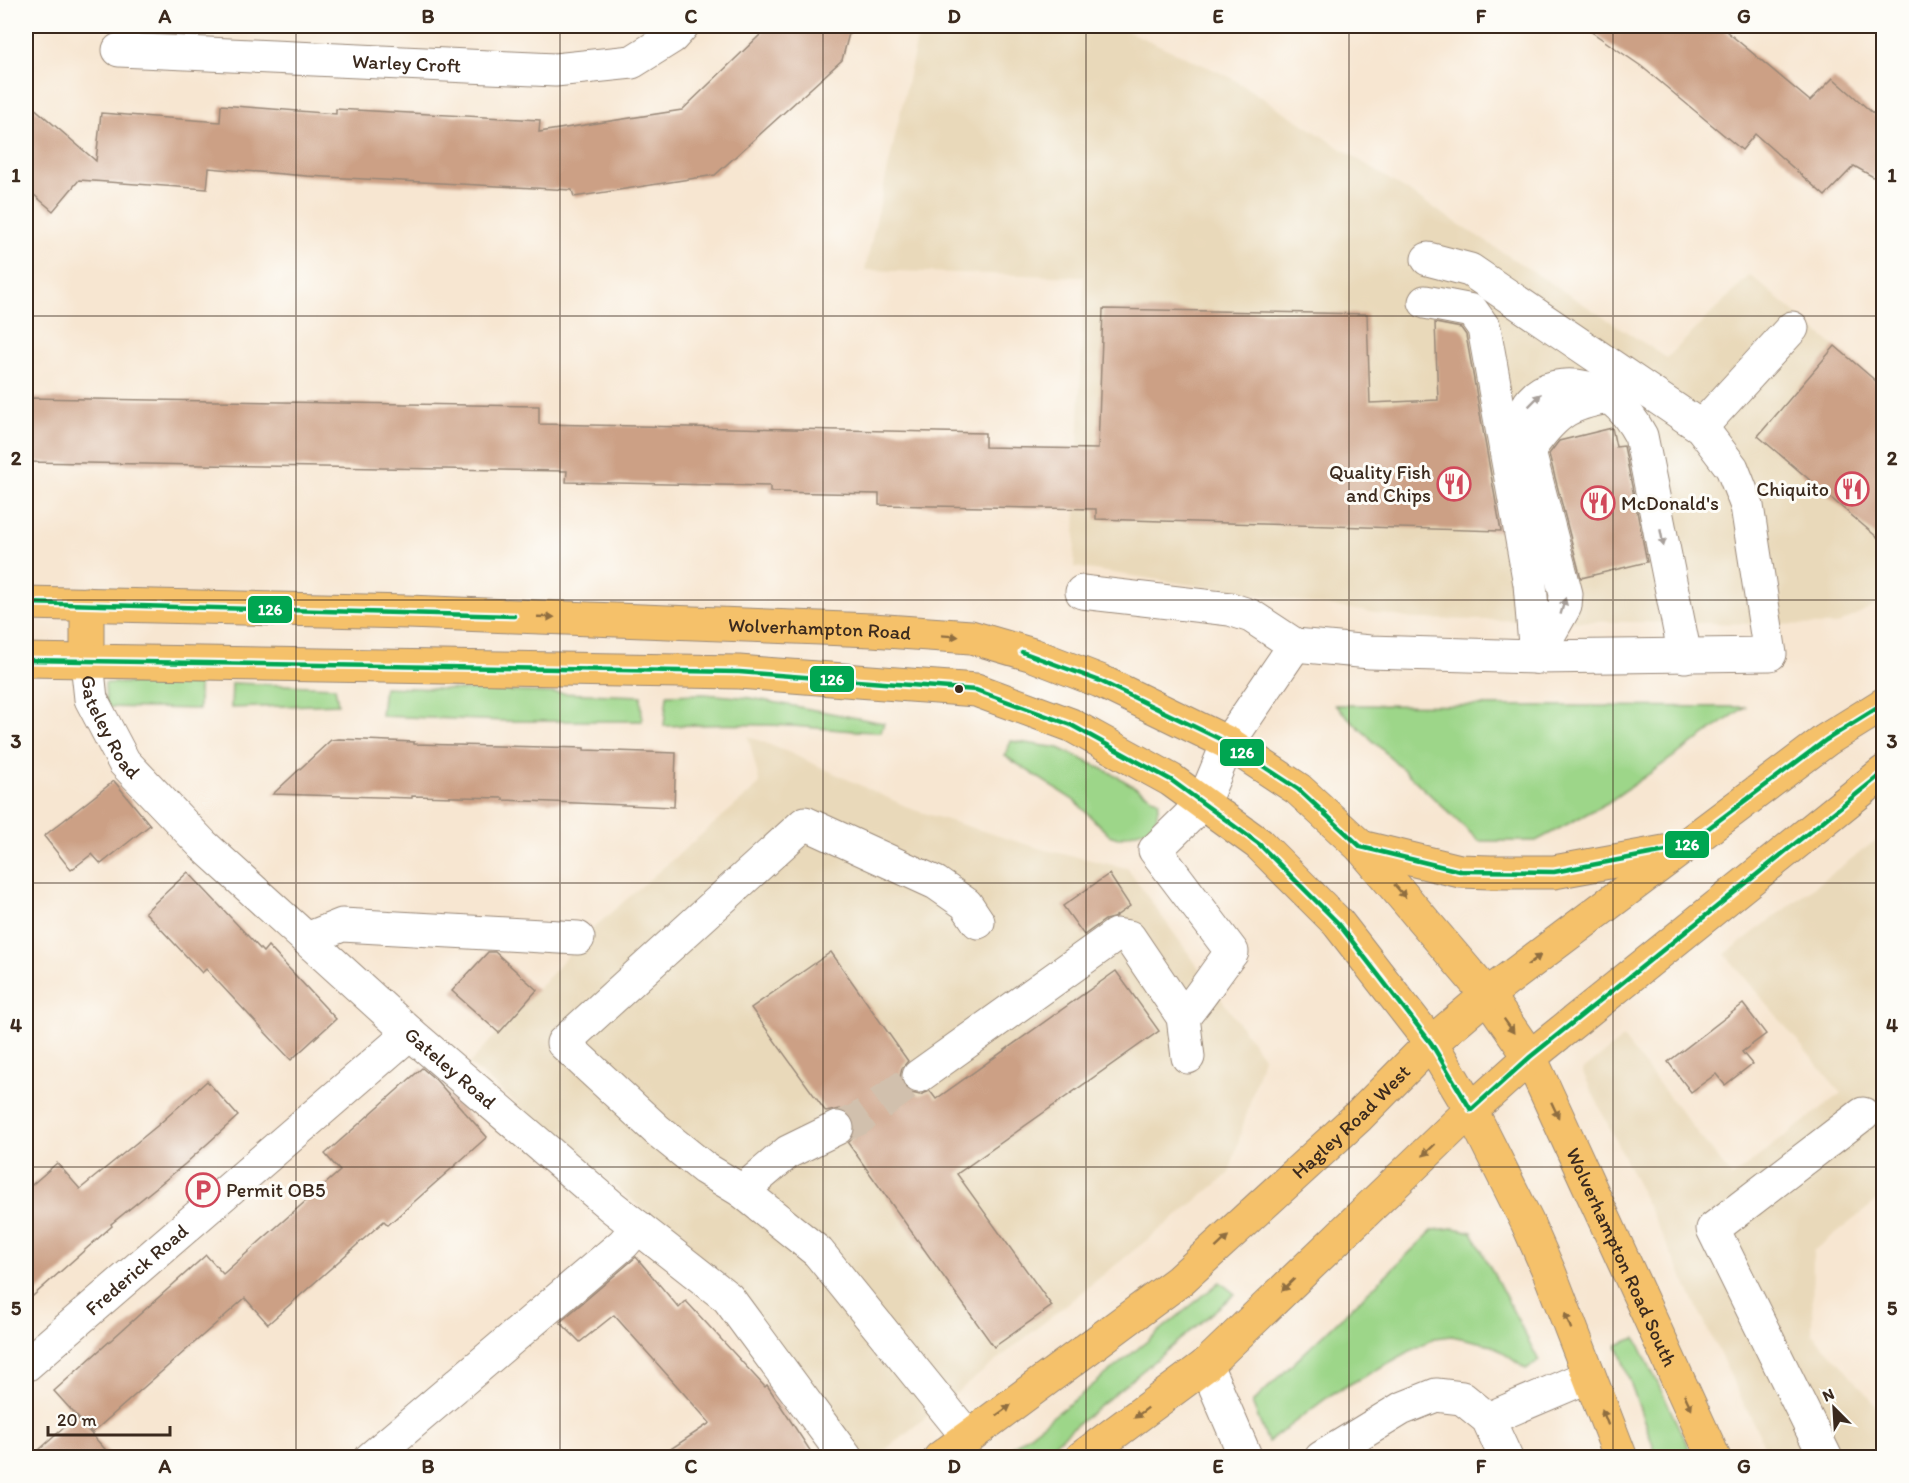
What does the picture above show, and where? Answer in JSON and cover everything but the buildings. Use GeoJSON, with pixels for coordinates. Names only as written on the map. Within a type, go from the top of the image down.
{"type":"FeatureCollection","features":[{"type":"Feature","properties":{"kind":"main road","name":"Wolverhampton Road"},"geometry":{"type":"LineString","coordinates":[[26,603],[408,612],[872,630],[971,637],[1033,655],[1100,681],[1228,743],[1298,789],[1361,847],[1487,994]]}},
{"type":"Feature","properties":{"kind":"main road"},"geometry":{"type":"LineString","coordinates":[[87,604],[87,662]]}},
{"type":"Feature","properties":{"kind":"main road"},"geometry":{"type":"LineString","coordinates":[[26,660],[739,672],[976,690],[1071,725],[1171,780],[1259,844],[1338,923],[1431,1043],[1471,1110],[1540,1253],[1621,1458]]}},
{"type":"Feature","properties":{"kind":"main road","name":"Hagley Road West"},"geometry":{"type":"LineString","coordinates":[[940,1458],[1179,1281],[1359,1116],[1431,1043],[1487,994],[1826,740],[1884,704]]}},
{"type":"Feature","properties":{"kind":"main road"},"geometry":{"type":"LineString","coordinates":[[1082,1458],[1206,1365],[1471,1110],[1530,1057],[1884,772]]}},
{"type":"Feature","properties":{"kind":"main road"},"geometry":{"type":"LineString","coordinates":[[1361,847],[1460,871],[1511,872],[1554,872],[1682,848]]}},
{"type":"Feature","properties":{"kind":"main road","name":"Wolverhampton Road South"},"geometry":{"type":"LineString","coordinates":[[1487,994],[1530,1057],[1714,1458]]}},
{"type":"Feature","properties":{"kind":"street","name":"Warley Croft"},"geometry":{"type":"LineString","coordinates":[[119,50],[555,70],[632,62],[672,37],[682,26]]}},
{"type":"Feature","properties":{"kind":"street"},"geometry":{"type":"LineString","coordinates":[[1082,592],[1230,609],[1251,616],[1295,645],[1370,652],[1536,657],[1770,654],[1747,506],[1732,468],[1701,427],[1470,270],[1428,259]]}},
{"type":"Feature","properties":{"kind":"street"},"geometry":{"type":"LineString","coordinates":[[1425,302],[1472,311],[1484,328],[1530,584],[1536,657]]}},
{"type":"Feature","properties":{"kind":"street"},"geometry":{"type":"LineString","coordinates":[[1701,427],[1792,328]]}},
{"type":"Feature","properties":{"kind":"street"},"geometry":{"type":"LineString","coordinates":[[1536,657],[1565,606],[1566,594],[1528,450],[1522,418],[1526,409],[1545,390],[1574,384],[1593,389],[1609,397],[1625,411],[1641,436],[1685,656]]}},
{"type":"Feature","properties":{"kind":"street"},"geometry":{"type":"LineString","coordinates":[[1183,1017],[1232,952],[1155,850],[1203,803],[1228,743],[1295,645]]}},
{"type":"Feature","properties":{"kind":"street","name":"Gateley Road"},"geometry":{"type":"LineString","coordinates":[[87,662],[91,699],[124,762],[203,844],[410,1033],[638,1227],[728,1298],[846,1458]]}},
{"type":"Feature","properties":{"kind":"street"},"geometry":{"type":"LineString","coordinates":[[968,1437],[818,1252],[742,1191],[704,1168],[657,1130],[563,1043],[805,823],[936,883],[966,903],[978,922]]}},
{"type":"Feature","properties":{"kind":"street"},"geometry":{"type":"LineString","coordinates":[[307,939],[342,925],[578,938]]}},
{"type":"Feature","properties":{"kind":"street"},"geometry":{"type":"LineString","coordinates":[[919,1076],[1116,935],[1129,937],[1183,1017],[1188,1057]]}},
{"type":"Feature","properties":{"kind":"street","name":"Frederick Road"},"geometry":{"type":"LineString","coordinates":[[26,1365],[410,1033]]}},
{"type":"Feature","properties":{"kind":"street"},"geometry":{"type":"LineString","coordinates":[[1826,1458],[1713,1229],[1863,1114]]}},
{"type":"Feature","properties":{"kind":"street"},"geometry":{"type":"LineString","coordinates":[[742,1191],[788,1152],[837,1128]]}},
{"type":"Feature","properties":{"kind":"street"},"geometry":{"type":"LineString","coordinates":[[371,1458],[623,1244],[638,1227]]}},
{"type":"Feature","properties":{"kind":"street"},"geometry":{"type":"LineString","coordinates":[[1206,1365],[1246,1458]]}},
{"type":"Feature","properties":{"kind":"street"},"geometry":{"type":"LineString","coordinates":[[1488,1419],[1589,1376]]}},
{"type":"Feature","properties":{"kind":"street"},"geometry":{"type":"LineString","coordinates":[[1321,1458],[1401,1409],[1436,1395],[1462,1398],[1488,1419],[1506,1458]]}},
{"type":"Feature","properties":{"kind":"shaded area"},"geometry":{"type":"Polygon","coordinates":[[[920,26],[1116,26],[1230,77],[1667,358],[1750,275],[1883,387],[1883,601],[1836,625],[1415,619],[1074,567],[1084,277],[865,270],[920,26]]]}},
{"type":"Feature","properties":{"kind":"shaded area"},"geometry":{"type":"Polygon","coordinates":[[[748,736],[914,810],[1045,850],[1127,868],[1263,1057],[1229,1174],[875,1458],[864,1457],[727,1280],[469,1064],[591,930],[760,784],[748,736]]]}},
{"type":"Feature","properties":{"kind":"shaded area"},"geometry":{"type":"Polygon","coordinates":[[[1883,835],[1883,1196],[1813,1251],[1812,1334],[1883,1414],[1883,1457],[1770,1457],[1582,1071],[1623,1038],[1732,1177],[1841,1093],[1725,954],[1883,835]]]}},
{"type":"Feature","properties":{"kind":"green space"},"geometry":{"type":"Polygon","coordinates":[[[105,683],[199,683],[199,709],[106,707],[105,683]]]}},
{"type":"Feature","properties":{"kind":"green space"},"geometry":{"type":"Polygon","coordinates":[[[232,683],[335,687],[338,704],[231,708],[232,683]]]}},
{"type":"Feature","properties":{"kind":"green space"},"geometry":{"type":"Polygon","coordinates":[[[384,687],[641,696],[642,721],[506,721],[381,716],[384,687]]]}},
{"type":"Feature","properties":{"kind":"green space"},"geometry":{"type":"Polygon","coordinates":[[[704,694],[751,698],[884,723],[881,732],[761,725],[664,726],[667,695],[704,694]]]}},
{"type":"Feature","properties":{"kind":"green space"},"geometry":{"type":"Polygon","coordinates":[[[1335,705],[1745,707],[1607,803],[1536,841],[1479,841],[1335,705]]]}},
{"type":"Feature","properties":{"kind":"green space"},"geometry":{"type":"Polygon","coordinates":[[[1011,741],[1059,748],[1111,773],[1159,801],[1155,826],[1118,838],[1109,835],[1075,801],[1005,756],[1011,741]]]}},
{"type":"Feature","properties":{"kind":"green space"},"geometry":{"type":"Polygon","coordinates":[[[1453,1228],[1472,1232],[1539,1361],[1526,1369],[1492,1345],[1452,1336],[1434,1338],[1332,1394],[1268,1442],[1252,1403],[1433,1230],[1453,1228]]]}},
{"type":"Feature","properties":{"kind":"green space"},"geometry":{"type":"Polygon","coordinates":[[[1220,1282],[1235,1294],[1038,1457],[1000,1457],[1077,1398],[1220,1282]]]}},
{"type":"Feature","properties":{"kind":"green space"},"geometry":{"type":"Polygon","coordinates":[[[1636,1338],[1693,1457],[1657,1457],[1617,1345],[1636,1338]]]}},
{"type":"Feature","properties":{"kind":"tunnel"},"geometry":{"type":"LineString","coordinates":[[837,1128],[857,1120],[919,1076]]}},
{"type":"Feature","properties":{"kind":"transit line","name":"126"},"geometry":{"type":"LineString","coordinates":[[26,603],[514,616]]}},
{"type":"Feature","properties":{"kind":"transit line","name":"126"},"geometry":{"type":"LineString","coordinates":[[1022,652],[1100,681],[1228,743],[1298,789],[1361,847],[1460,871],[1554,872],[1682,848],[1826,740],[1884,704]]}},
{"type":"Feature","properties":{"kind":"transit line","name":"126"},"geometry":{"type":"LineString","coordinates":[[26,660],[739,672],[976,690],[1071,725],[1171,780],[1259,844],[1338,923],[1431,1043],[1471,1110],[1530,1057],[1884,772]]}},
{"type":"Feature","properties":{"kind":"place","name":"Quality Fish and Chips"},"geometry":{"type":"Point","coordinates":[1454,484]}},
{"type":"Feature","properties":{"kind":"place","name":"Chiquito"},"geometry":{"type":"Point","coordinates":[1852,489]}},
{"type":"Feature","properties":{"kind":"place","name":"McDonald's"},"geometry":{"type":"Point","coordinates":[1598,503]}},
{"type":"Feature","properties":{"kind":"place","name":"Permit OB5"},"geometry":{"type":"Point","coordinates":[203,1190]}}]}
